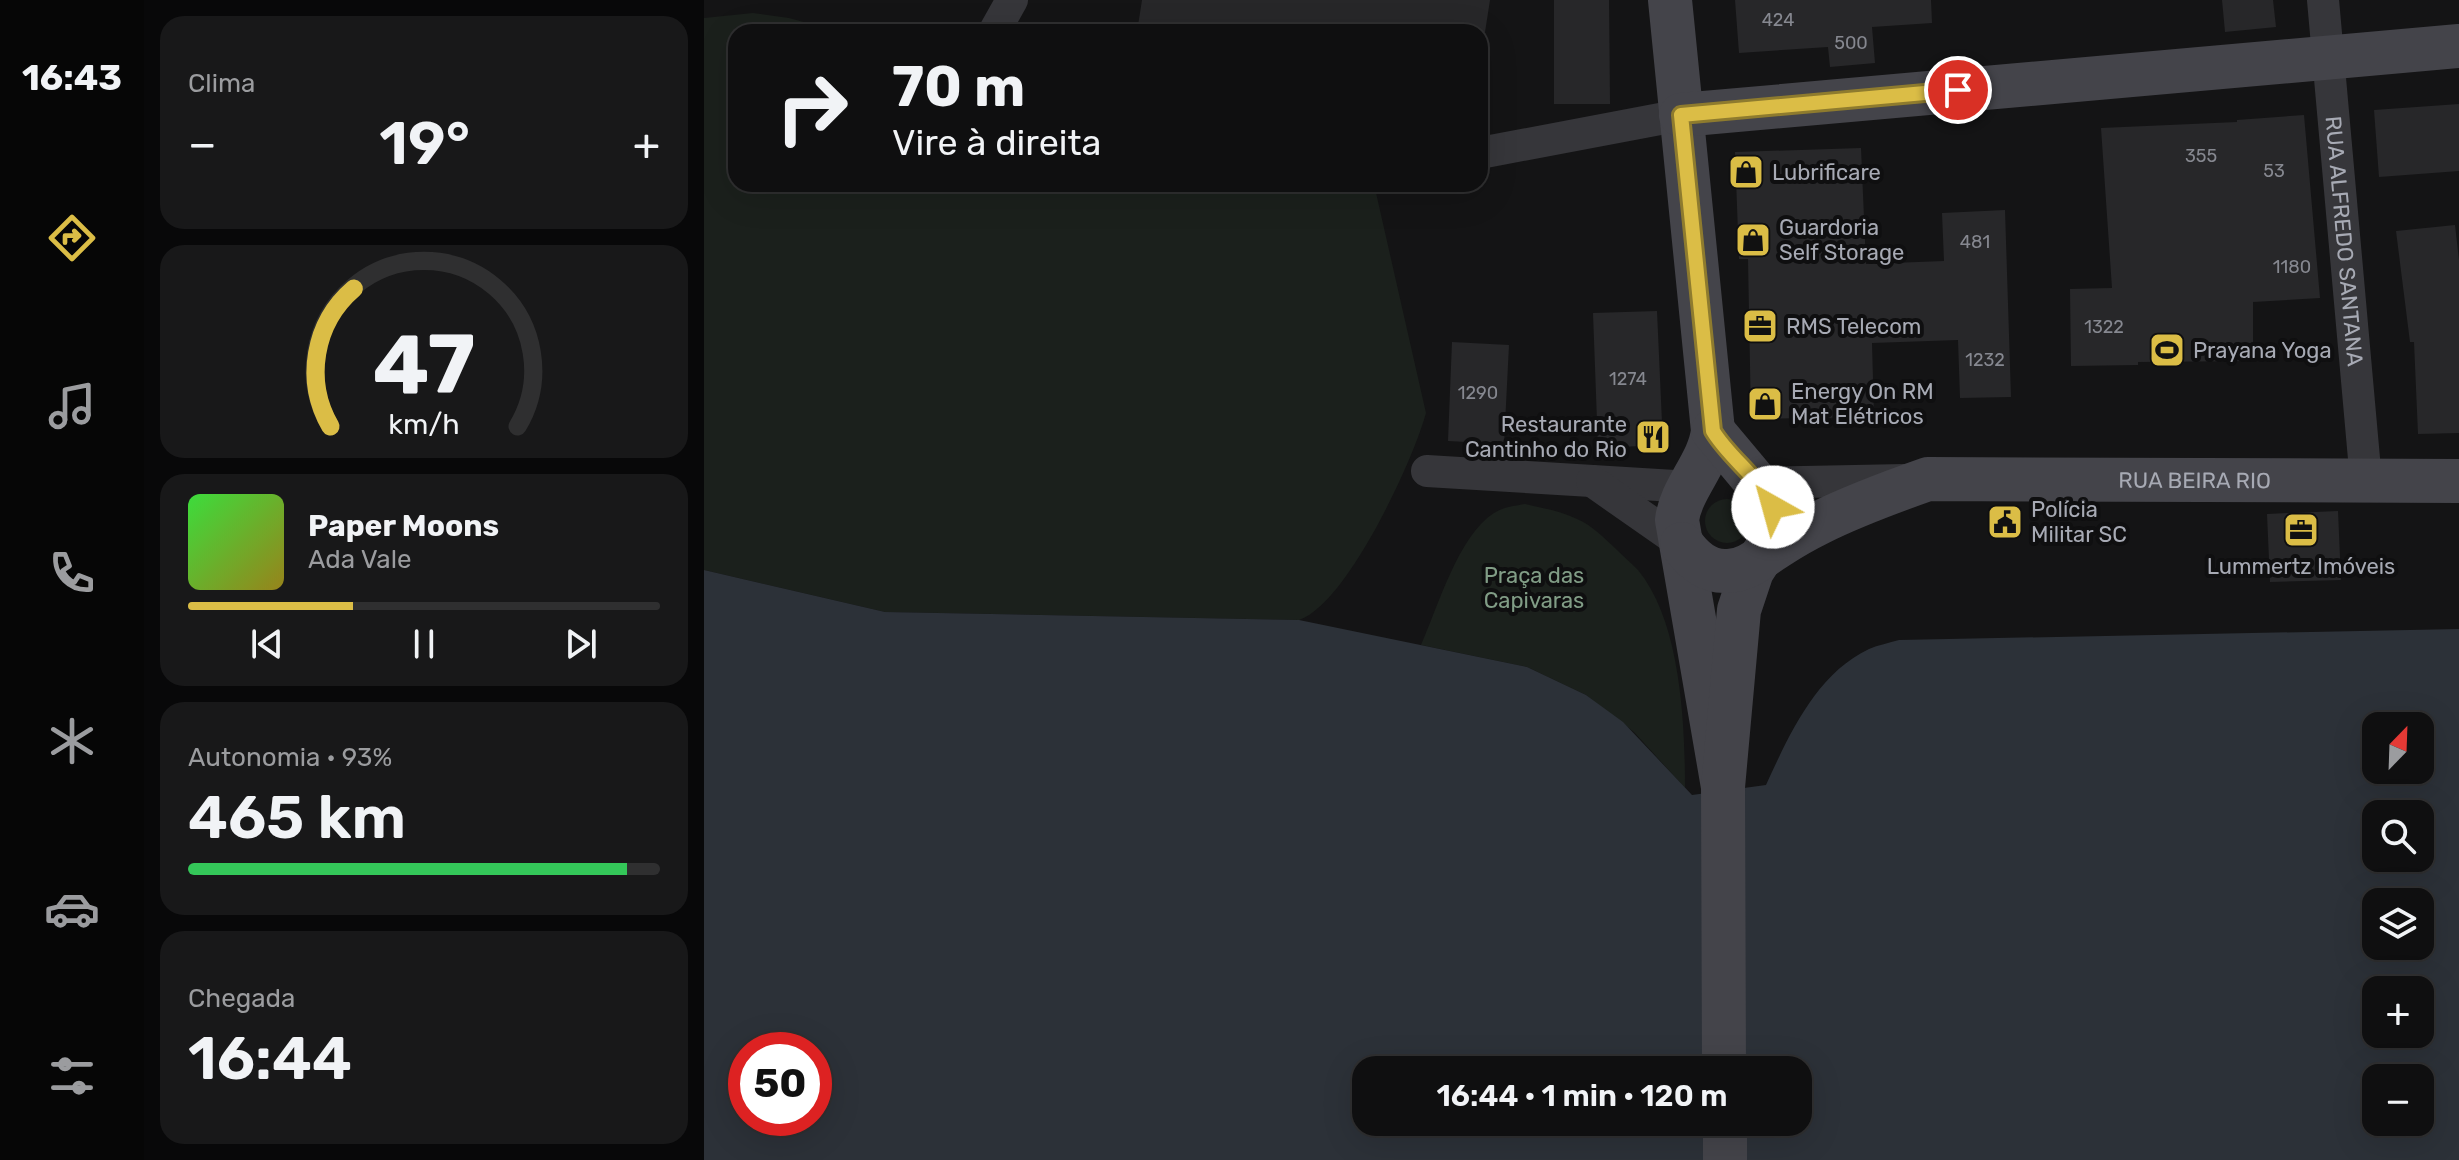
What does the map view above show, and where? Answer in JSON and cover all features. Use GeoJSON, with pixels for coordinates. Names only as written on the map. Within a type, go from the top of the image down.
{"type":"FeatureCollection","features":[{"type":"Feature","properties":{"kind":"main road"},"geometry":{"type":"LineString","coordinates":[[1670,0],[1713,431],[1709,449],[1679,507],[1677,520],[1723,787]]}},
{"type":"Feature","properties":{"kind":"main road"},"geometry":{"type":"LineString","coordinates":[[1681,115],[2459,46]]}},
{"type":"Feature","properties":{"kind":"main road"},"geometry":{"type":"LineString","coordinates":[[1713,431],[1769,498],[1776,516],[1772,540],[1757,560],[1739,610],[1723,787],[1724,1056]]}},
{"type":"Feature","properties":{"kind":"main road","name":"RUA BEIRA RIO"},"geometry":{"type":"LineString","coordinates":[[1691,487],[1706,477],[1728,472],[1743,475],[1756,483]]}},
{"type":"Feature","properties":{"kind":"main road","name":"RUA BEIRA RIO"},"geometry":{"type":"LineString","coordinates":[[1682,544],[1696,561],[1716,570],[1738,570],[1817,524],[1882,494],[1928,479],[2459,481]]}},
{"type":"Feature","properties":{"kind":"main road"},"geometry":{"type":"LineString","coordinates":[[1725,1136],[1725,1160]]}},
{"type":"Feature","properties":{"kind":"street"},"geometry":{"type":"LineString","coordinates":[[998,24],[1012,0]]}},
{"type":"Feature","properties":{"kind":"street","name":"RUA ALFREDO SANTANA"},"geometry":{"type":"LineString","coordinates":[[2323,0],[2366,481]]}},
{"type":"Feature","properties":{"kind":"street"},"geometry":{"type":"LineString","coordinates":[[1488,151],[1681,115]]}},
{"type":"Feature","properties":{"kind":"street","name":"RUA BEIRA RIO"},"geometry":{"type":"LineString","coordinates":[[1427,471],[1691,487]]}},
{"type":"Feature","properties":{"kind":"street","name":"RUA BEIRA RIO"},"geometry":{"type":"LineString","coordinates":[[1756,483],[1928,479]]}},
{"type":"Feature","properties":{"kind":"street","name":"RUA BEIRA RIO"},"geometry":{"type":"LineString","coordinates":[[1592,481],[1682,544]]}},
{"type":"Feature","properties":{"kind":"green space"},"geometry":{"type":"Polygon","coordinates":[[[753,13],[811,24],[728,24],[728,192],[1376,192],[1426,413],[1393,495],[1357,560],[1337,588],[1318,608],[1299,620],[885,612],[704,570],[704,18],[753,13]]]}},
{"type":"Feature","properties":{"kind":"green space"},"geometry":{"type":"Polygon","coordinates":[[[1727,499],[1743,505],[1749,521],[1743,537],[1727,543],[1711,537],[1705,521],[1711,505],[1727,499]]]}},
{"type":"Feature","properties":{"kind":"green space","name":"Praça das Capivaras"},"geometry":{"type":"Polygon","coordinates":[[[1525,504],[1565,514],[1588,525],[1638,570],[1652,592],[1672,645],[1678,674],[1685,788],[1634,732],[1586,695],[1527,667],[1421,645],[1450,573],[1470,538],[1494,513],[1525,504]]]}},
{"type":"Feature","properties":{"kind":"shaded area"},"geometry":{"type":"Polygon","coordinates":[[[704,570],[885,612],[1299,620],[1527,667],[1586,695],[1623,722],[1692,795],[1766,785],[1784,746],[1819,690],[1850,660],[1869,649],[1899,640],[2459,629],[2459,1160],[704,1160],[704,570]]]}},
{"type":"Feature","properties":{"kind":"building"},"geometry":{"type":"Polygon","coordinates":[[[1142,0],[1490,0],[1486,24],[1138,24],[1142,0]]]}},
{"type":"Feature","properties":{"kind":"building"},"geometry":{"type":"Polygon","coordinates":[[[1554,0],[1609,0],[1610,104],[1554,104],[1554,0]]]}},
{"type":"Feature","properties":{"kind":"building"},"geometry":{"type":"Polygon","coordinates":[[[1735,0],[1931,0],[1932,23],[1872,27],[1875,63],[1830,67],[1828,47],[1739,53],[1735,0]]]}},
{"type":"Feature","properties":{"kind":"building"},"geometry":{"type":"Polygon","coordinates":[[[2222,0],[2273,0],[2276,27],[2225,32],[2222,0]]]}},
{"type":"Feature","properties":{"kind":"building"},"geometry":{"type":"Polygon","coordinates":[[[2459,104],[2459,171],[2379,177],[2374,110],[2459,104]]]}},
{"type":"Feature","properties":{"kind":"building"},"geometry":{"type":"Polygon","coordinates":[[[2304,115],[2320,298],[2253,302],[2253,361],[2071,366],[2070,289],[2112,288],[2101,128],[2237,122],[2304,115]]]}},
{"type":"Feature","properties":{"kind":"building"},"geometry":{"type":"Polygon","coordinates":[[[1861,148],[1866,264],[1944,261],[1942,213],[2005,210],[2011,397],[1960,398],[1958,340],[1872,343],[1874,417],[1751,419],[1748,259],[1739,259],[1735,152],[1861,148]]]}},
{"type":"Feature","properties":{"kind":"building"},"geometry":{"type":"Polygon","coordinates":[[[2455,225],[2459,260],[2459,433],[2418,434],[2414,342],[2410,342],[2396,231],[2455,225]]]}},
{"type":"Feature","properties":{"kind":"building"},"geometry":{"type":"Polygon","coordinates":[[[1657,311],[1663,445],[1598,448],[1593,313],[1657,311]]]}},
{"type":"Feature","properties":{"kind":"building"},"geometry":{"type":"Polygon","coordinates":[[[1452,342],[1509,345],[1504,444],[1448,441],[1452,342]]]}},
{"type":"Feature","properties":{"kind":"building"},"geometry":{"type":"Polygon","coordinates":[[[2338,511],[2341,580],[2270,582],[2267,514],[2338,511]]]}},
{"type":"Feature","properties":{"kind":"place","name":"Lubrificare"},"geometry":{"type":"Point","coordinates":[1746,172]}},
{"type":"Feature","properties":{"kind":"place","name":"Guardoria Self Storage"},"geometry":{"type":"Point","coordinates":[1753,240]}},
{"type":"Feature","properties":{"kind":"place","name":"RMS Telecom"},"geometry":{"type":"Point","coordinates":[1760,326]}},
{"type":"Feature","properties":{"kind":"place","name":"Prayana Yoga"},"geometry":{"type":"Point","coordinates":[2167,350]}},
{"type":"Feature","properties":{"kind":"place","name":"Energy On RM Mat Elétricos"},"geometry":{"type":"Point","coordinates":[1765,404]}},
{"type":"Feature","properties":{"kind":"place","name":"Restaurante Cantinho do Rio"},"geometry":{"type":"Point","coordinates":[1653,437]}},
{"type":"Feature","properties":{"kind":"place","name":"Polícia Militar SC"},"geometry":{"type":"Point","coordinates":[2005,522]}},
{"type":"Feature","properties":{"kind":"place","name":"Lummertz Imóveis"},"geometry":{"type":"Point","coordinates":[2301,530]}},
{"type":"Feature","properties":{"kind":"route"},"geometry":{"type":"LineString","coordinates":[[1773,507],[1763,490],[1713,431],[1681,115],[1958,90]]}}]}
